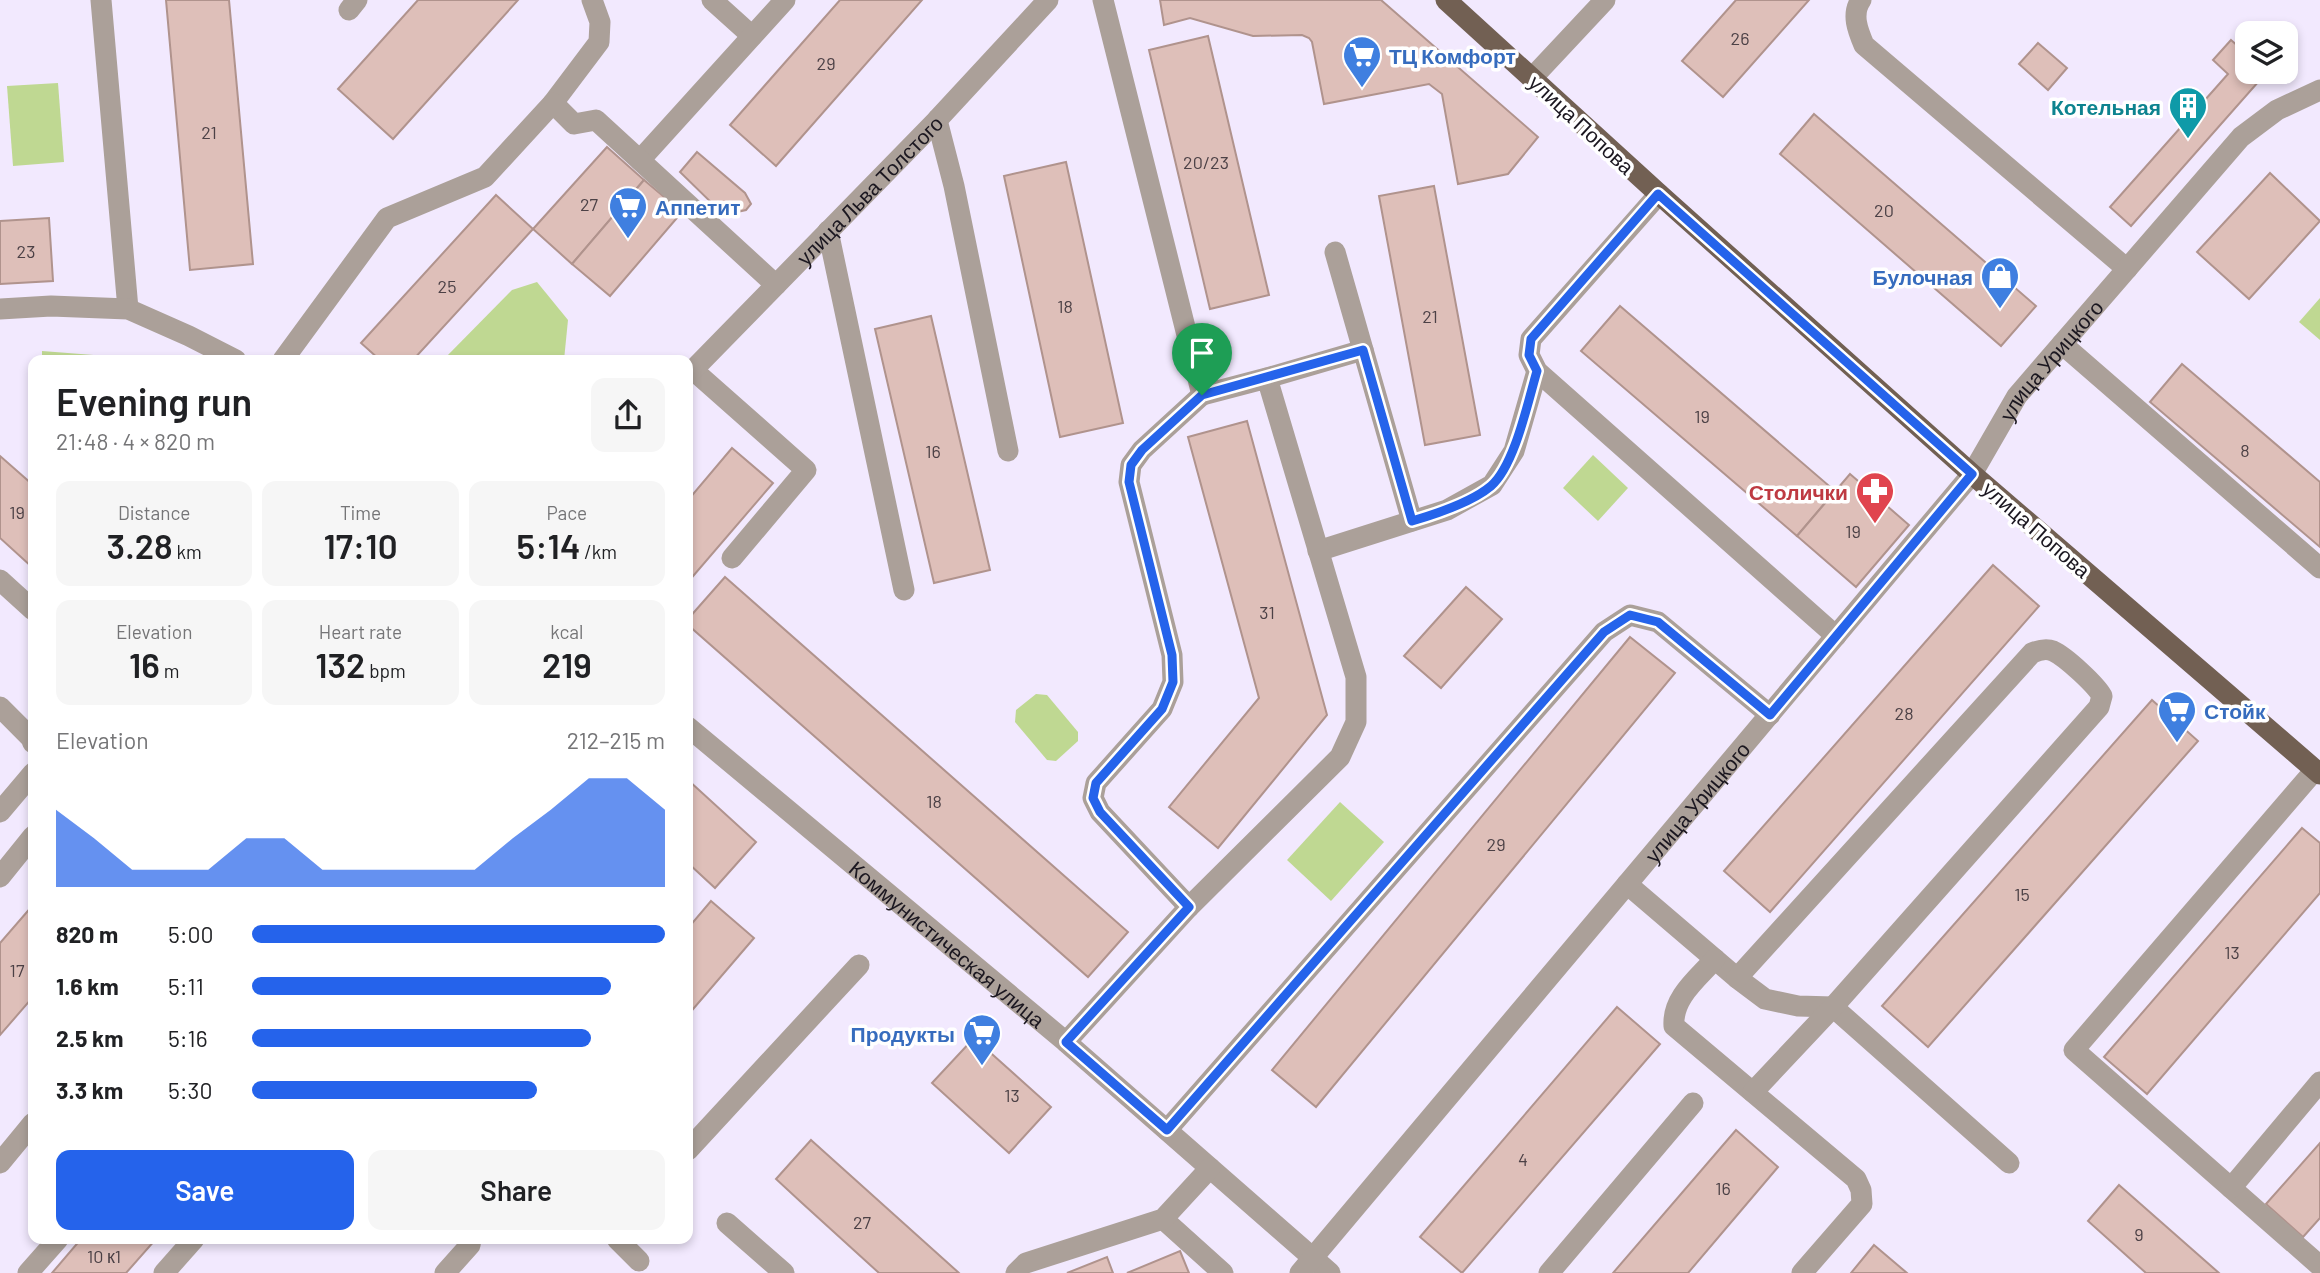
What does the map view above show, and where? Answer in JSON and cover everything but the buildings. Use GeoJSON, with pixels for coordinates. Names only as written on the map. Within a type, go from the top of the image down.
{"type":"FeatureCollection","features":[{"type":"Feature","properties":{"kind":"main road","name":"улица Попова"},"geometry":{"type":"LineString","coordinates":[[1446,0],[1658,194],[1972,474],[2318,771]]}},
{"type":"Feature","properties":{"kind":"street"},"geometry":{"type":"LineString","coordinates":[[100,0],[128,309]]}},
{"type":"Feature","properties":{"kind":"street"},"geometry":{"type":"LineString","coordinates":[[287,355],[387,218],[485,177],[553,103],[599,42],[600,22],[592,0]]}},
{"type":"Feature","properties":{"kind":"street"},"geometry":{"type":"LineString","coordinates":[[712,0],[752,36]]}},
{"type":"Feature","properties":{"kind":"street"},"geometry":{"type":"LineString","coordinates":[[640,160],[785,0]]}},
{"type":"Feature","properties":{"kind":"street","name":"улица Льва Толстого"},"geometry":{"type":"LineString","coordinates":[[693,369],[937,120],[1048,0]]}},
{"type":"Feature","properties":{"kind":"street"},"geometry":{"type":"LineString","coordinates":[[1103,0],[1202,395]]}},
{"type":"Feature","properties":{"kind":"street"},"geometry":{"type":"LineString","coordinates":[[1532,78],[1605,0]]}},
{"type":"Feature","properties":{"kind":"street"},"geometry":{"type":"LineString","coordinates":[[1861,0],[1858,3],[1856,26],[1864,46],[2127,269]]}},
{"type":"Feature","properties":{"kind":"street","name":"улица Урицкого"},"geometry":{"type":"LineString","coordinates":[[1306,1266],[1972,474],[2017,396],[2241,137],[2277,110],[2320,90]]}},
{"type":"Feature","properties":{"kind":"street"},"geometry":{"type":"LineString","coordinates":[[553,103],[574,124],[596,121],[776,285]]}},
{"type":"Feature","properties":{"kind":"street"},"geometry":{"type":"LineString","coordinates":[[937,120],[954,186],[1008,451]]}},
{"type":"Feature","properties":{"kind":"street"},"geometry":{"type":"LineString","coordinates":[[1658,194],[1531,339],[1529,355],[1537,371],[1836,636]]}},
{"type":"Feature","properties":{"kind":"street"},"geometry":{"type":"LineString","coordinates":[[828,231],[904,590]]}},
{"type":"Feature","properties":{"kind":"street"},"geometry":{"type":"LineString","coordinates":[[1335,252],[1412,521]]}},
{"type":"Feature","properties":{"kind":"street"},"geometry":{"type":"LineString","coordinates":[[0,309],[51,306],[128,309],[226,355]]}},
{"type":"Feature","properties":{"kind":"street"},"geometry":{"type":"LineString","coordinates":[[2062,344],[2320,568]]}},
{"type":"Feature","properties":{"kind":"street"},"geometry":{"type":"LineString","coordinates":[[1189,907],[1100,812],[1093,798],[1096,783],[1162,709],[1173,682],[1172,655],[1129,482],[1131,465],[1142,450],[1202,395],[1363,350]]}},
{"type":"Feature","properties":{"kind":"street"},"geometry":{"type":"LineString","coordinates":[[1318,551],[1447,510],[1492,485],[1514,451],[1537,371]]}},
{"type":"Feature","properties":{"kind":"street"},"geometry":{"type":"LineString","coordinates":[[693,375],[806,470],[732,558]]}},
{"type":"Feature","properties":{"kind":"street"},"geometry":{"type":"LineString","coordinates":[[1066,1042],[1189,907],[1340,757],[1356,722],[1356,677],[1267,378]]}},
{"type":"Feature","properties":{"kind":"street"},"geometry":{"type":"LineString","coordinates":[[0,580],[28,605]]}},
{"type":"Feature","properties":{"kind":"street"},"geometry":{"type":"LineString","coordinates":[[1167,1130],[1604,632],[1630,615],[1658,622],[1770,715]]}},
{"type":"Feature","properties":{"kind":"street"},"geometry":{"type":"LineString","coordinates":[[1737,978],[2032,653],[2042,649],[2053,651],[2096,685],[2102,696],[2099,707],[1833,1007],[1753,1092]]}},
{"type":"Feature","properties":{"kind":"street"},"geometry":{"type":"LineString","coordinates":[[0,707],[28,735]]}},
{"type":"Feature","properties":{"kind":"street","name":"Коммунистическая улица"},"geometry":{"type":"LineString","coordinates":[[693,731],[1066,1042],[1167,1130],[1210,1168],[1306,1266],[1329,1273]]}},
{"type":"Feature","properties":{"kind":"street"},"geometry":{"type":"LineString","coordinates":[[2318,771],[2074,1050],[2320,1266]]}},
{"type":"Feature","properties":{"kind":"street"},"geometry":{"type":"LineString","coordinates":[[0,812],[28,779]]}},
{"type":"Feature","properties":{"kind":"street"},"geometry":{"type":"LineString","coordinates":[[0,877],[28,842]]}},
{"type":"Feature","properties":{"kind":"street"},"geometry":{"type":"LineString","coordinates":[[1627,884],[1765,999],[1798,1006],[1833,1007],[2009,1163]]}},
{"type":"Feature","properties":{"kind":"street"},"geometry":{"type":"LineString","coordinates":[[1715,959],[1677,1002],[1673,1012],[1674,1026],[1856,1179],[1861,1190],[1862,1204],[1802,1273]]}},
{"type":"Feature","properties":{"kind":"street"},"geometry":{"type":"LineString","coordinates":[[693,1145],[859,965]]}},
{"type":"Feature","properties":{"kind":"street"},"geometry":{"type":"LineString","coordinates":[[2231,1188],[2320,1082]]}},
{"type":"Feature","properties":{"kind":"street"},"geometry":{"type":"LineString","coordinates":[[1549,1273],[1693,1103]]}},
{"type":"Feature","properties":{"kind":"street"},"geometry":{"type":"LineString","coordinates":[[3,1152],[28,1128]]}},
{"type":"Feature","properties":{"kind":"street"},"geometry":{"type":"LineString","coordinates":[[1016,1273],[1026,1263],[1163,1219],[1210,1168]]}},
{"type":"Feature","properties":{"kind":"street"},"geometry":{"type":"LineString","coordinates":[[1163,1219],[1223,1273]]}},
{"type":"Feature","properties":{"kind":"street"},"geometry":{"type":"LineString","coordinates":[[727,1223],[784,1273]]}},
{"type":"Feature","properties":{"kind":"street"},"geometry":{"type":"LineString","coordinates":[[28,1273],[54,1244]]}},
{"type":"Feature","properties":{"kind":"street"},"geometry":{"type":"LineString","coordinates":[[164,1273],[190,1244]]}},
{"type":"Feature","properties":{"kind":"street"},"geometry":{"type":"LineString","coordinates":[[445,1273],[470,1244]]}},
{"type":"Feature","properties":{"kind":"street"},"geometry":{"type":"LineString","coordinates":[[622,1244],[639,1261]]}},
{"type":"Feature","properties":{"kind":"green space"},"geometry":{"type":"Polygon","coordinates":[[[58,83],[64,162],[13,166],[7,86],[58,83]]]}},
{"type":"Feature","properties":{"kind":"green space"},"geometry":{"type":"Polygon","coordinates":[[[537,282],[568,320],[564,355],[448,355],[512,290],[537,282]]]}},
{"type":"Feature","properties":{"kind":"green space"},"geometry":{"type":"Polygon","coordinates":[[[2320,298],[2320,340],[2299,322],[2320,298]]]}},
{"type":"Feature","properties":{"kind":"green space"},"geometry":{"type":"Polygon","coordinates":[[[42,351],[93,355],[42,355],[42,351]]]}},
{"type":"Feature","properties":{"kind":"green space"},"geometry":{"type":"Polygon","coordinates":[[[1593,455],[1628,488],[1598,521],[1563,488],[1593,455]]]}},
{"type":"Feature","properties":{"kind":"green space"},"geometry":{"type":"Polygon","coordinates":[[[1036,694],[1047,695],[1078,732],[1078,741],[1056,761],[1047,760],[1015,722],[1016,710],[1036,694]]]}},
{"type":"Feature","properties":{"kind":"green space"},"geometry":{"type":"Polygon","coordinates":[[[1340,802],[1384,842],[1331,901],[1287,860],[1340,802]]]}},
{"type":"Feature","properties":{"kind":"place","name":"ТЦ Комфорт"},"geometry":{"type":"Point","coordinates":[1362,89]}},
{"type":"Feature","properties":{"kind":"place","name":"Котельная"},"geometry":{"type":"Point","coordinates":[2188,140]}},
{"type":"Feature","properties":{"kind":"place","name":"Аппетит"},"geometry":{"type":"Point","coordinates":[628,240]}},
{"type":"Feature","properties":{"kind":"place","name":"Булочная"},"geometry":{"type":"Point","coordinates":[2000,310]}},
{"type":"Feature","properties":{"kind":"place","name":"Столички"},"geometry":{"type":"Point","coordinates":[1875,525]}},
{"type":"Feature","properties":{"kind":"place","name":"Стойк"},"geometry":{"type":"Point","coordinates":[2177,744]}},
{"type":"Feature","properties":{"kind":"place","name":"Продукты"},"geometry":{"type":"Point","coordinates":[982,1067]}},
{"type":"Feature","properties":{"kind":"route"},"geometry":{"type":"LineString","coordinates":[[1658,194],[1972,474],[1770,715],[1658,622],[1630,615],[1604,632],[1167,1130],[1066,1042],[1189,907],[1100,812],[1093,798],[1096,783],[1162,709],[1173,682],[1172,655],[1129,482],[1131,465],[1142,450],[1202,395],[1363,350],[1412,521],[1447,510],[1492,485],[1514,451],[1537,371],[1529,355],[1531,339],[1658,194]]}}]}
